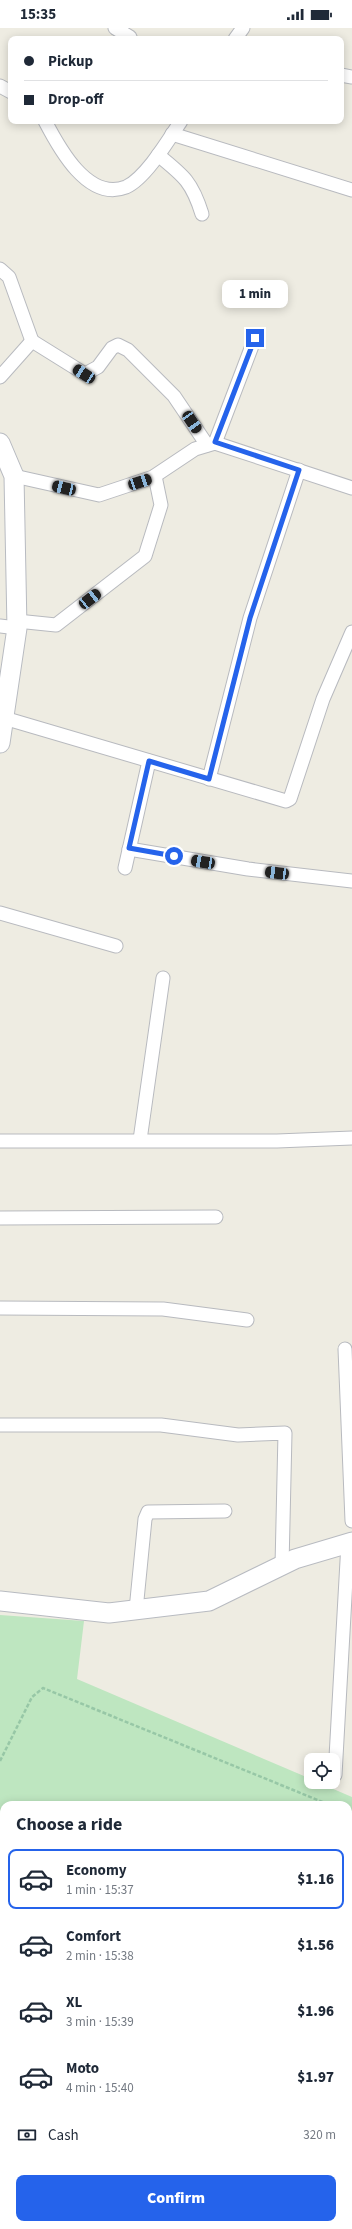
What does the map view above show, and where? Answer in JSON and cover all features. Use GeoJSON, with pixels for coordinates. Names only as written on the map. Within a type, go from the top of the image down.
{"type":"FeatureCollection","features":[{"type":"Feature","properties":{"kind":"street"},"geometry":{"type":"LineString","coordinates":[[115,28],[128,36]]}},
{"type":"Feature","properties":{"kind":"street"},"geometry":{"type":"LineString","coordinates":[[47,124],[63,152],[86,179],[102,189],[114,189],[127,186],[158,156],[179,124]]}},
{"type":"Feature","properties":{"kind":"street"},"geometry":{"type":"LineString","coordinates":[[172,134],[352,190]]}},
{"type":"Feature","properties":{"kind":"street"},"geometry":{"type":"LineString","coordinates":[[158,156],[188,182],[195,191],[202,214]]}},
{"type":"Feature","properties":{"kind":"street"},"geometry":{"type":"LineString","coordinates":[[0,269],[9,277],[32,341],[84,374],[98,368],[112,348],[118,345],[128,350],[174,396],[211,444]]}},
{"type":"Feature","properties":{"kind":"street"},"geometry":{"type":"LineString","coordinates":[[211,444],[255,338]]}},
{"type":"Feature","properties":{"kind":"street"},"geometry":{"type":"LineString","coordinates":[[0,377],[32,341]]}},
{"type":"Feature","properties":{"kind":"street"},"geometry":{"type":"LineString","coordinates":[[0,443],[14,476],[11,625],[4,718],[0,743]]}},
{"type":"Feature","properties":{"kind":"street"},"geometry":{"type":"LineString","coordinates":[[14,476],[99,495],[155,476],[195,449],[211,444],[299,470],[352,488]]}},
{"type":"Feature","properties":{"kind":"street"},"geometry":{"type":"LineString","coordinates":[[209,779],[250,618],[299,470]]}},
{"type":"Feature","properties":{"kind":"street"},"geometry":{"type":"LineString","coordinates":[[11,625],[56,625],[145,556],[161,505],[155,476]]}},
{"type":"Feature","properties":{"kind":"street"},"geometry":{"type":"LineString","coordinates":[[4,718],[286,801],[290,799],[323,699],[352,632]]}},
{"type":"Feature","properties":{"kind":"street"},"geometry":{"type":"LineString","coordinates":[[125,868],[149,761]]}},
{"type":"Feature","properties":{"kind":"street"},"geometry":{"type":"LineString","coordinates":[[129,848],[248,869],[352,881]]}},
{"type":"Feature","properties":{"kind":"street"},"geometry":{"type":"LineString","coordinates":[[0,913],[116,946]]}},
{"type":"Feature","properties":{"kind":"street"},"geometry":{"type":"LineString","coordinates":[[140,1140],[164,978]]}},
{"type":"Feature","properties":{"kind":"street"},"geometry":{"type":"LineString","coordinates":[[0,1141],[277,1141],[352,1138]]}},
{"type":"Feature","properties":{"kind":"street"},"geometry":{"type":"LineString","coordinates":[[0,1218],[216,1217]]}},
{"type":"Feature","properties":{"kind":"street"},"geometry":{"type":"LineString","coordinates":[[0,1308],[163,1309],[247,1320]]}},
{"type":"Feature","properties":{"kind":"street"},"geometry":{"type":"LineString","coordinates":[[345,1349],[352,1521]]}},
{"type":"Feature","properties":{"kind":"street"},"geometry":{"type":"LineString","coordinates":[[0,1425],[161,1425],[238,1435],[285,1433],[282,1566]]}},
{"type":"Feature","properties":{"kind":"street"},"geometry":{"type":"LineString","coordinates":[[136,1610],[144,1519],[148,1512],[225,1511]]}},
{"type":"Feature","properties":{"kind":"street"},"geometry":{"type":"LineString","coordinates":[[0,1601],[109,1613],[209,1601],[295,1559],[350,1542],[347,1669],[337,1753]]}},
{"type":"Feature","properties":{"kind":"path"},"geometry":{"type":"LineString","coordinates":[[0,1761],[32,1697],[43,1688],[320,1801]]}},
{"type":"Feature","properties":{"kind":"green space"},"geometry":{"type":"Polygon","coordinates":[[[0,1615],[84,1621],[77,1679],[304,1776],[304,1789],[333,1789],[352,1797],[352,1801],[0,1801],[0,1615]]]}},
{"type":"Feature","properties":{"kind":"route"},"geometry":{"type":"LineString","coordinates":[[174,856],[129,848],[149,761],[209,779],[250,618],[299,470],[215,442],[255,338]]}}]}
